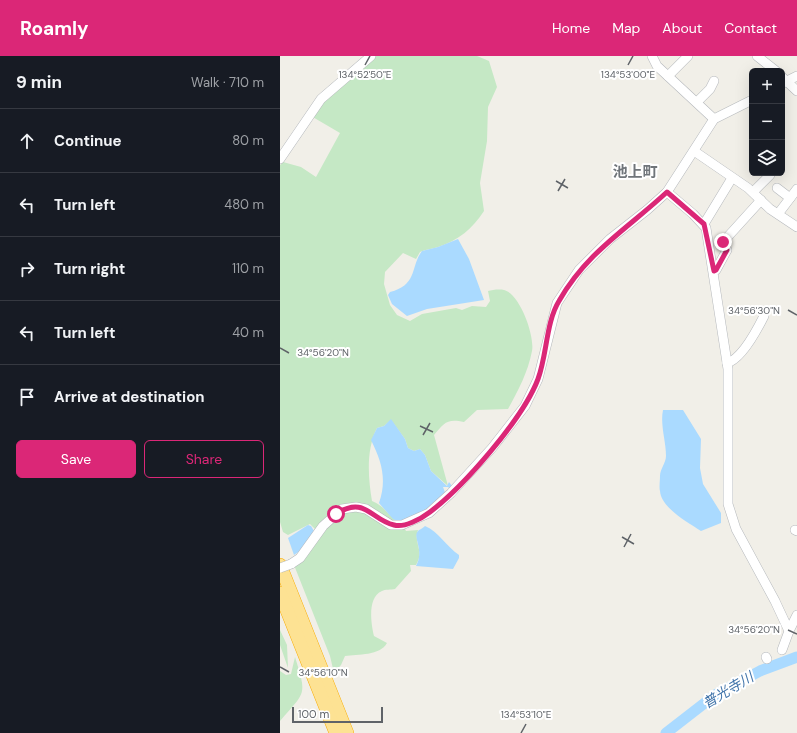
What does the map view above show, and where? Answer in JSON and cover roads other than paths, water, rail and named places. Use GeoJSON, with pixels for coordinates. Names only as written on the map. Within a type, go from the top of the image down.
{"type":"FeatureCollection","features":[{"type":"Feature","properties":{"kind":"highway"},"geometry":{"type":"LineString","coordinates":[[284,565],[347,733]]}},
{"type":"Feature","properties":{"kind":"highway"},"geometry":{"type":"LineString","coordinates":[[280,593],[336,733]]}},
{"type":"Feature","properties":{"kind":"street"},"geometry":{"type":"LineString","coordinates":[[280,159],[321,99],[371,56]]}},
{"type":"Feature","properties":{"kind":"street"},"geometry":{"type":"LineString","coordinates":[[652,56],[657,66],[714,119]]}},
{"type":"Feature","properties":{"kind":"street"},"geometry":{"type":"LineString","coordinates":[[668,76],[688,56]]}},
{"type":"Feature","properties":{"kind":"street"},"geometry":{"type":"LineString","coordinates":[[757,56],[772,68]]}},
{"type":"Feature","properties":{"kind":"street"},"geometry":{"type":"LineString","coordinates":[[785,81],[797,76]]}},
{"type":"Feature","properties":{"kind":"street"},"geometry":{"type":"LineString","coordinates":[[697,102],[710,89],[714,81]]}},
{"type":"Feature","properties":{"kind":"street"},"geometry":{"type":"LineString","coordinates":[[785,82],[797,91]]}},
{"type":"Feature","properties":{"kind":"street"},"geometry":{"type":"LineString","coordinates":[[284,565],[300,558],[323,526],[342,510],[356,507],[366,509],[391,525],[402,525],[429,513],[451,493],[497,442],[525,406],[538,379],[558,303],[579,270],[610,239],[667,192],[714,119],[749,102]]}},
{"type":"Feature","properties":{"kind":"street"},"geometry":{"type":"LineString","coordinates":[[694,151],[753,192],[770,209],[797,227]]}},
{"type":"Feature","properties":{"kind":"street"},"geometry":{"type":"LineString","coordinates":[[753,192],[769,176]]}},
{"type":"Feature","properties":{"kind":"street"},"geometry":{"type":"LineString","coordinates":[[704,224],[732,178]]}},
{"type":"Feature","properties":{"kind":"street"},"geometry":{"type":"LineString","coordinates":[[777,188],[790,198]]}},
{"type":"Feature","properties":{"kind":"street"},"geometry":{"type":"LineString","coordinates":[[778,214],[797,189]]}},
{"type":"Feature","properties":{"kind":"street"},"geometry":{"type":"LineString","coordinates":[[667,192],[704,224],[714,271],[727,364],[729,388],[728,504],[736,529],[749,556],[775,601],[789,631]]}},
{"type":"Feature","properties":{"kind":"street"},"geometry":{"type":"LineString","coordinates":[[714,271],[727,250],[723,242],[761,200]]}},
{"type":"Feature","properties":{"kind":"street"},"geometry":{"type":"LineString","coordinates":[[727,364],[742,354],[764,316]]}},
{"type":"Feature","properties":{"kind":"street"},"geometry":{"type":"LineString","coordinates":[[782,650],[797,615]]}},
{"type":"Feature","properties":{"kind":"water"},"geometry":{"type":"Polygon","coordinates":[[[458,239],[469,259],[484,300],[427,309],[407,316],[392,304],[388,295],[390,292],[405,285],[409,280],[422,251],[438,247],[458,239]]]}},
{"type":"Feature","properties":{"kind":"water"},"geometry":{"type":"Polygon","coordinates":[[[663,410],[683,410],[701,439],[700,468],[703,484],[721,513],[721,523],[701,531],[676,514],[665,503],[660,488],[660,473],[666,456],[662,421],[663,410]]]}},
{"type":"Feature","properties":{"kind":"water"},"geometry":{"type":"Polygon","coordinates":[[[391,419],[405,439],[408,448],[414,451],[420,449],[425,455],[431,471],[447,486],[449,482],[452,486],[450,489],[448,487],[443,487],[446,495],[437,506],[402,523],[393,519],[379,503],[383,487],[382,471],[378,456],[371,440],[377,428],[384,426],[391,419]]]}},
{"type":"Feature","properties":{"kind":"water"},"geometry":{"type":"Polygon","coordinates":[[[308,525],[311,526],[314,531],[300,551],[294,555],[288,538],[308,525]]]}},
{"type":"Feature","properties":{"kind":"water"},"geometry":{"type":"Polygon","coordinates":[[[425,526],[438,535],[459,555],[453,569],[416,566],[419,549],[416,537],[418,531],[425,526]]]}},
{"type":"Feature","properties":{"kind":"waterway","name":"普光寺川"},"geometry":{"type":"LineString","coordinates":[[666,733],[715,695],[760,671],[797,657]]}},
{"type":"Feature","properties":{"kind":"district","name":"池上町"},"geometry":{"type":"Point","coordinates":[635,172]}}]}
